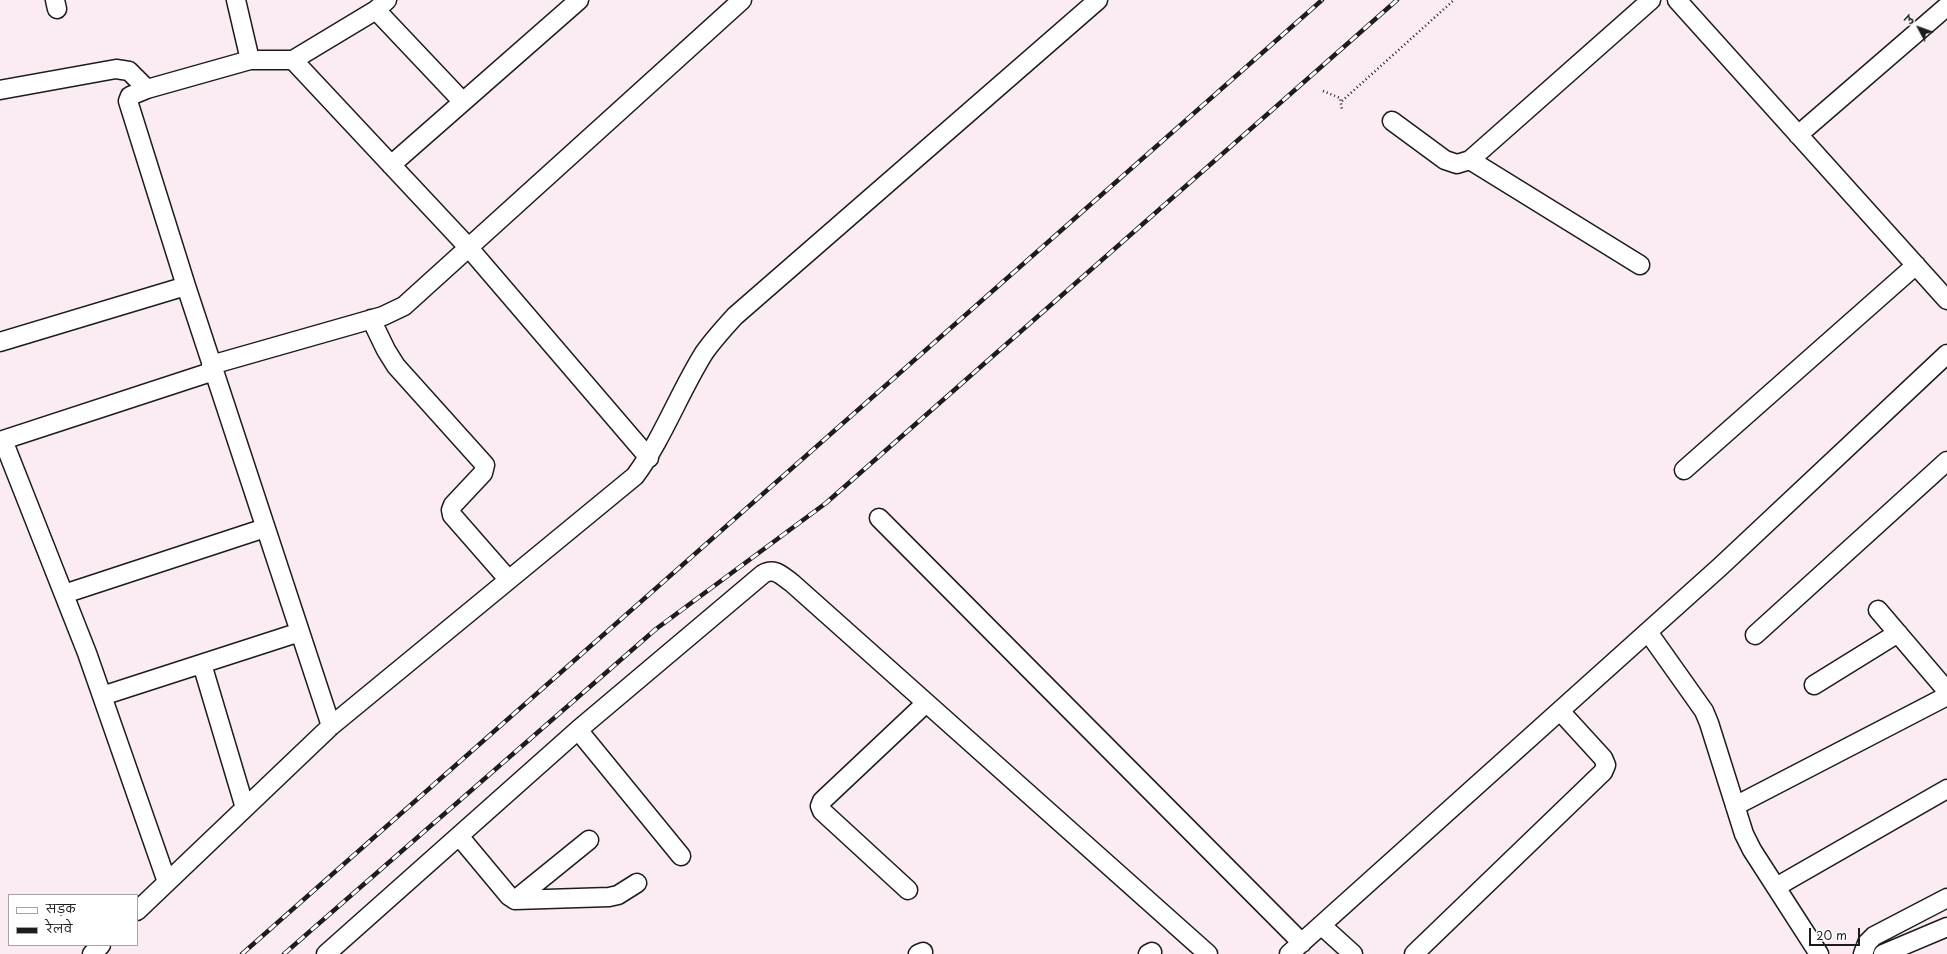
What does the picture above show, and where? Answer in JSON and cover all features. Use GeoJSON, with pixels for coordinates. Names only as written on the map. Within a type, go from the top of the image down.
{"type":"FeatureCollection","features":[{"type":"Feature","properties":{"kind":"street"},"geometry":{"type":"LineString","coordinates":[[236,0],[250,60]]}},
{"type":"Feature","properties":{"kind":"street"},"geometry":{"type":"LineString","coordinates":[[391,165],[579,0]]}},
{"type":"Feature","properties":{"kind":"street"},"geometry":{"type":"LineString","coordinates":[[167,882],[102,696],[64,594],[1,441],[212,368],[396,311],[404,306],[469,248],[742,0]]}},
{"type":"Feature","properties":{"kind":"street"},"geometry":{"type":"LineString","coordinates":[[138,910],[331,726],[635,476],[649,458],[704,353],[716,336],[735,316],[1098,0]]}},
{"type":"Feature","properties":{"kind":"street"},"geometry":{"type":"LineString","coordinates":[[1392,122],[1445,160],[1457,164],[1470,160],[1651,0]]}},
{"type":"Feature","properties":{"kind":"street"},"geometry":{"type":"LineString","coordinates":[[1677,0],[1947,300]]}},
{"type":"Feature","properties":{"kind":"street"},"geometry":{"type":"LineString","coordinates":[[331,726],[212,368],[128,101],[130,96],[147,89],[250,60],[293,60],[381,5],[464,102]]}},
{"type":"Feature","properties":{"kind":"street"},"geometry":{"type":"LineString","coordinates":[[1798,135],[1943,6]]}},
{"type":"Feature","properties":{"kind":"street"},"geometry":{"type":"LineString","coordinates":[[293,60],[469,248],[649,458]]}},
{"type":"Feature","properties":{"kind":"street"},"geometry":{"type":"LineString","coordinates":[[0,90],[116,69],[129,71],[147,89]]}},
{"type":"Feature","properties":{"kind":"street"},"geometry":{"type":"LineString","coordinates":[[1470,160],[1640,265]]}},
{"type":"Feature","properties":{"kind":"street"},"geometry":{"type":"LineString","coordinates":[[1684,470],[1916,265]]}},
{"type":"Feature","properties":{"kind":"street"},"geometry":{"type":"LineString","coordinates":[[0,342],[186,286]]}},
{"type":"Feature","properties":{"kind":"street"},"geometry":{"type":"LineString","coordinates":[[371,319],[386,350],[396,366],[485,466],[483,473],[453,505],[451,510],[452,515],[508,579]]}},
{"type":"Feature","properties":{"kind":"street"},"geometry":{"type":"LineString","coordinates":[[879,518],[1296,948],[1721,566],[1947,354]]}},
{"type":"Feature","properties":{"kind":"street"},"geometry":{"type":"LineString","coordinates":[[1755,636],[1947,461]]}},
{"type":"Feature","properties":{"kind":"street"},"geometry":{"type":"LineString","coordinates":[[64,594],[265,528]]}},
{"type":"Feature","properties":{"kind":"street"},"geometry":{"type":"LineString","coordinates":[[326,954],[578,730],[769,570],[777,572],[792,583],[1208,954]]}},
{"type":"Feature","properties":{"kind":"street"},"geometry":{"type":"LineString","coordinates":[[1878,610],[1947,691]]}},
{"type":"Feature","properties":{"kind":"street"},"geometry":{"type":"LineString","coordinates":[[102,696],[300,632]]}},
{"type":"Feature","properties":{"kind":"street"},"geometry":{"type":"LineString","coordinates":[[1648,632],[1704,711],[1744,834],[1752,850],[1819,954]]}},
{"type":"Feature","properties":{"kind":"street"},"geometry":{"type":"LineString","coordinates":[[1814,685],[1898,633]]}},
{"type":"Feature","properties":{"kind":"street"},"geometry":{"type":"LineString","coordinates":[[202,664],[245,808]]}},
{"type":"Feature","properties":{"kind":"street"},"geometry":{"type":"LineString","coordinates":[[1735,806],[1947,696]]}},
{"type":"Feature","properties":{"kind":"street"},"geometry":{"type":"LineString","coordinates":[[908,890],[822,811],[820,806],[822,801],[926,702]]}},
{"type":"Feature","properties":{"kind":"street"},"geometry":{"type":"LineString","coordinates":[[1414,954],[1603,772],[1606,766],[1603,758],[1560,711]]}},
{"type":"Feature","properties":{"kind":"street"},"geometry":{"type":"LineString","coordinates":[[578,730],[681,856]]}},
{"type":"Feature","properties":{"kind":"street"},"geometry":{"type":"LineString","coordinates":[[1776,886],[1947,789]]}},
{"type":"Feature","properties":{"kind":"street"},"geometry":{"type":"LineString","coordinates":[[459,836],[509,896],[515,900],[609,897],[618,895],[637,883]]}},
{"type":"Feature","properties":{"kind":"street"},"geometry":{"type":"LineString","coordinates":[[515,900],[589,840]]}},
{"type":"Feature","properties":{"kind":"street"},"geometry":{"type":"LineString","coordinates":[[1863,954],[1867,943],[1874,936],[1947,898]]}},
{"type":"Feature","properties":{"kind":"street"},"geometry":{"type":"LineString","coordinates":[[1321,925],[1354,954]]}},
{"type":"Feature","properties":{"kind":"street"},"geometry":{"type":"LineString","coordinates":[[1883,954],[1917,948],[1947,927]]}},
{"type":"Feature","properties":{"kind":"street"},"geometry":{"type":"LineString","coordinates":[[92,954],[100,946]]}},
{"type":"Feature","properties":{"kind":"path"},"geometry":{"type":"LineString","coordinates":[[1342,101],[1454,0]]}},
{"type":"Feature","properties":{"kind":"path"},"geometry":{"type":"LineString","coordinates":[[1323,91],[1340,98],[1342,110]]}},
{"type":"Feature","properties":{"kind":"railway"},"geometry":{"type":"LineString","coordinates":[[242,954],[1322,0]]}},
{"type":"Feature","properties":{"kind":"railway"},"geometry":{"type":"LineString","coordinates":[[284,954],[656,629],[826,503],[1397,0]]}}]}
